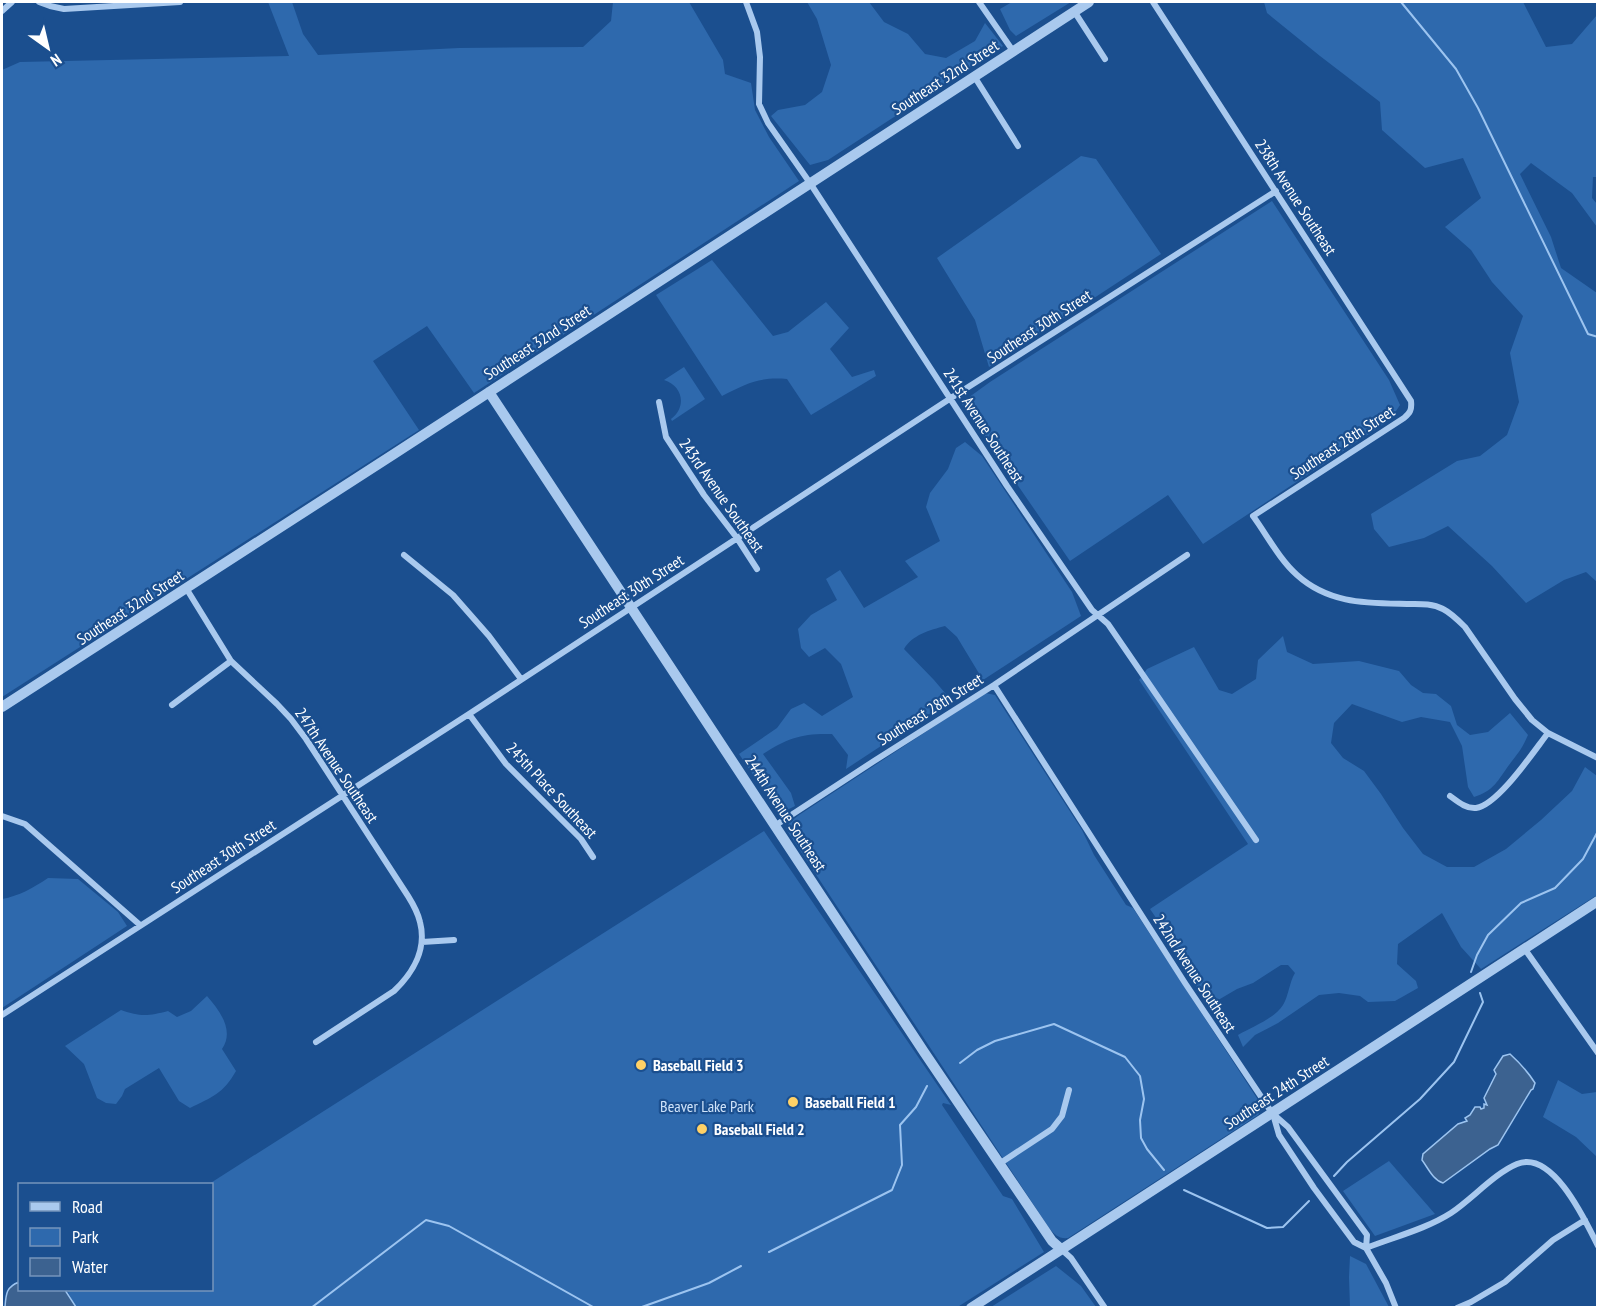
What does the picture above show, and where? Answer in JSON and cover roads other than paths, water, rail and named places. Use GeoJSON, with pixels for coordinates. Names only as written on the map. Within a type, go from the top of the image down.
{"type":"FeatureCollection","features":[{"type":"Feature","properties":{"kind":"street"},"geometry":{"type":"LineString","coordinates":[[2,11],[12,2]]}},
{"type":"Feature","properties":{"kind":"street"},"geometry":{"type":"LineString","coordinates":[[39,2],[64,9],[180,2]]}},
{"type":"Feature","properties":{"kind":"street","name":"241st Avenue Southeast"},"geometry":{"type":"LineString","coordinates":[[746,2],[753,18],[759,43],[759,104],[774,133],[810,183],[1085,601],[1108,624],[1256,840]]}},
{"type":"Feature","properties":{"kind":"street"},"geometry":{"type":"LineString","coordinates":[[979,2],[1013,51]]}},
{"type":"Feature","properties":{"kind":"street","name":"Southeast 32nd Street"},"geometry":{"type":"LineString","coordinates":[[2,707],[1089,2]]}},
{"type":"Feature","properties":{"kind":"street","name":"238th Avenue Southeast"},"geometry":{"type":"LineString","coordinates":[[1153,2],[1411,401],[1412,408]]}},
{"type":"Feature","properties":{"kind":"street"},"geometry":{"type":"LineString","coordinates":[[1074,11],[1105,59]]}},
{"type":"Feature","properties":{"kind":"street"},"geometry":{"type":"LineString","coordinates":[[974,76],[1018,146]]}},
{"type":"Feature","properties":{"kind":"street","name":"Southeast 30th Street"},"geometry":{"type":"LineString","coordinates":[[2,1015],[469,714],[951,398],[1276,191]]}},
{"type":"Feature","properties":{"kind":"street","name":"244th Avenue Southeast"},"geometry":{"type":"LineString","coordinates":[[489,392],[924,1052],[1052,1242],[1060,1249]]}},
{"type":"Feature","properties":{"kind":"street","name":"243rd Avenue Southeast"},"geometry":{"type":"LineString","coordinates":[[659,402],[666,437],[757,569]]}},
{"type":"Feature","properties":{"kind":"street","name":"Southeast 28th Street"},"geometry":{"type":"LineString","coordinates":[[1412,408],[1404,418],[1253,516],[1297,576],[1325,593],[1357,602],[1429,604],[1443,609],[1454,617],[1465,627],[1526,713],[1548,733]]}},
{"type":"Feature","properties":{"kind":"street"},"geometry":{"type":"LineString","coordinates":[[404,555],[453,595],[489,636],[521,679]]}},
{"type":"Feature","properties":{"kind":"street","name":"Southeast 28th Street"},"geometry":{"type":"LineString","coordinates":[[776,825],[994,685],[1187,555]]}},
{"type":"Feature","properties":{"kind":"street","name":"247th Avenue Southeast"},"geometry":{"type":"LineString","coordinates":[[186,588],[231,660],[291,719],[306,739],[408,896],[421,923],[422,942]]}},
{"type":"Feature","properties":{"kind":"street"},"geometry":{"type":"LineString","coordinates":[[172,705],[231,660]]}},
{"type":"Feature","properties":{"kind":"street","name":"242nd Avenue Southeast"},"geometry":{"type":"LineString","coordinates":[[994,685],[1185,984],[1272,1113],[1279,1135],[1314,1188],[1354,1242],[1366,1248],[1386,1283],[1396,1308]]}},
{"type":"Feature","properties":{"kind":"street","name":"245th Place Southeast"},"geometry":{"type":"LineString","coordinates":[[469,714],[506,764],[582,839],[594,857]]}},
{"type":"Feature","properties":{"kind":"street"},"geometry":{"type":"LineString","coordinates":[[1450,796],[1471,808],[1489,802],[1508,785],[1548,733],[1598,758]]}},
{"type":"Feature","properties":{"kind":"street"},"geometry":{"type":"LineString","coordinates":[[2,816],[25,824],[140,925]]}},
{"type":"Feature","properties":{"kind":"street","name":"Southeast 24th Street"},"geometry":{"type":"LineString","coordinates":[[971,1308],[1598,901]]}},
{"type":"Feature","properties":{"kind":"street"},"geometry":{"type":"LineString","coordinates":[[316,1042],[394,991],[412,971],[422,942],[454,940]]}},
{"type":"Feature","properties":{"kind":"street"},"geometry":{"type":"LineString","coordinates":[[1524,948],[1598,1053]]}},
{"type":"Feature","properties":{"kind":"street"},"geometry":{"type":"LineString","coordinates":[[999,1164],[1052,1129],[1062,1116],[1069,1090]]}},
{"type":"Feature","properties":{"kind":"street","name":"242nd Avenue Southeast"},"geometry":{"type":"LineString","coordinates":[[1272,1113],[1288,1126],[1367,1235],[1366,1248]]}},
{"type":"Feature","properties":{"kind":"street"},"geometry":{"type":"LineString","coordinates":[[1366,1248],[1450,1214],[1510,1168],[1524,1162],[1539,1166],[1565,1188],[1598,1246]]}},
{"type":"Feature","properties":{"kind":"street"},"geometry":{"type":"LineString","coordinates":[[1457,1308],[1505,1282],[1553,1240],[1585,1220]]}},
{"type":"Feature","properties":{"kind":"street"},"geometry":{"type":"LineString","coordinates":[[1060,1249],[1071,1258],[1105,1308]]}},
{"type":"Feature","properties":{"kind":"water"},"geometry":{"type":"Polygon","coordinates":[[[1510,1054],[1535,1083],[1533,1089],[1498,1145],[1443,1183],[1439,1181],[1422,1160],[1423,1154],[1458,1124],[1467,1121],[1465,1118],[1475,1107],[1481,1109],[1484,1108],[1484,1104],[1487,1105],[1484,1098],[1496,1074],[1494,1070],[1503,1056],[1510,1054]]]}},
{"type":"Feature","properties":{"kind":"water"},"geometry":{"type":"Polygon","coordinates":[[[18,1282],[18,1291],[66,1291],[76,1307],[5,1307],[11,1286],[18,1282]]]}},
{"type":"Feature","properties":{"kind":"waterway"},"geometry":{"type":"LineString","coordinates":[[1401,2],[1456,69],[1478,108],[1588,334],[1598,337]]}},
{"type":"Feature","properties":{"kind":"waterway"},"geometry":{"type":"LineString","coordinates":[[1471,972],[1488,935],[1521,903],[1555,888],[1583,859],[1598,831]]}},
{"type":"Feature","properties":{"kind":"waterway"},"geometry":{"type":"LineString","coordinates":[[1334,1176],[1420,1099],[1454,1062],[1483,1002],[1480,993]]}},
{"type":"Feature","properties":{"kind":"waterway"},"geometry":{"type":"LineString","coordinates":[[960,1063],[977,1050],[995,1041],[1054,1024],[1125,1057],[1140,1076],[1144,1099],[1140,1120],[1141,1138],[1164,1170]]}},
{"type":"Feature","properties":{"kind":"waterway"},"geometry":{"type":"LineString","coordinates":[[769,1252],[892,1190],[902,1165],[900,1125],[916,1107],[927,1086]]}},
{"type":"Feature","properties":{"kind":"waterway"},"geometry":{"type":"LineString","coordinates":[[1184,1190],[1267,1228],[1283,1227],[1309,1201]]}},
{"type":"Feature","properties":{"kind":"waterway"},"geometry":{"type":"LineString","coordinates":[[311,1308],[426,1220],[449,1226],[595,1308]]}},
{"type":"Feature","properties":{"kind":"waterway"},"geometry":{"type":"LineString","coordinates":[[639,1308],[709,1283],[741,1266]]}},
{"type":"Feature","properties":{"kind":"place","name":"Baseball Field 3"},"geometry":{"type":"Point","coordinates":[641,1065]}},
{"type":"Feature","properties":{"kind":"place","name":"Baseball Field 1"},"geometry":{"type":"Point","coordinates":[793,1102]}},
{"type":"Feature","properties":{"kind":"place","name":"Baseball Field 2"},"geometry":{"type":"Point","coordinates":[702,1129]}},
{"type":"Feature","properties":{"kind":"park label","name":"Beaver Lake Park"},"geometry":{"type":"Point","coordinates":[707,1106]}}]}
